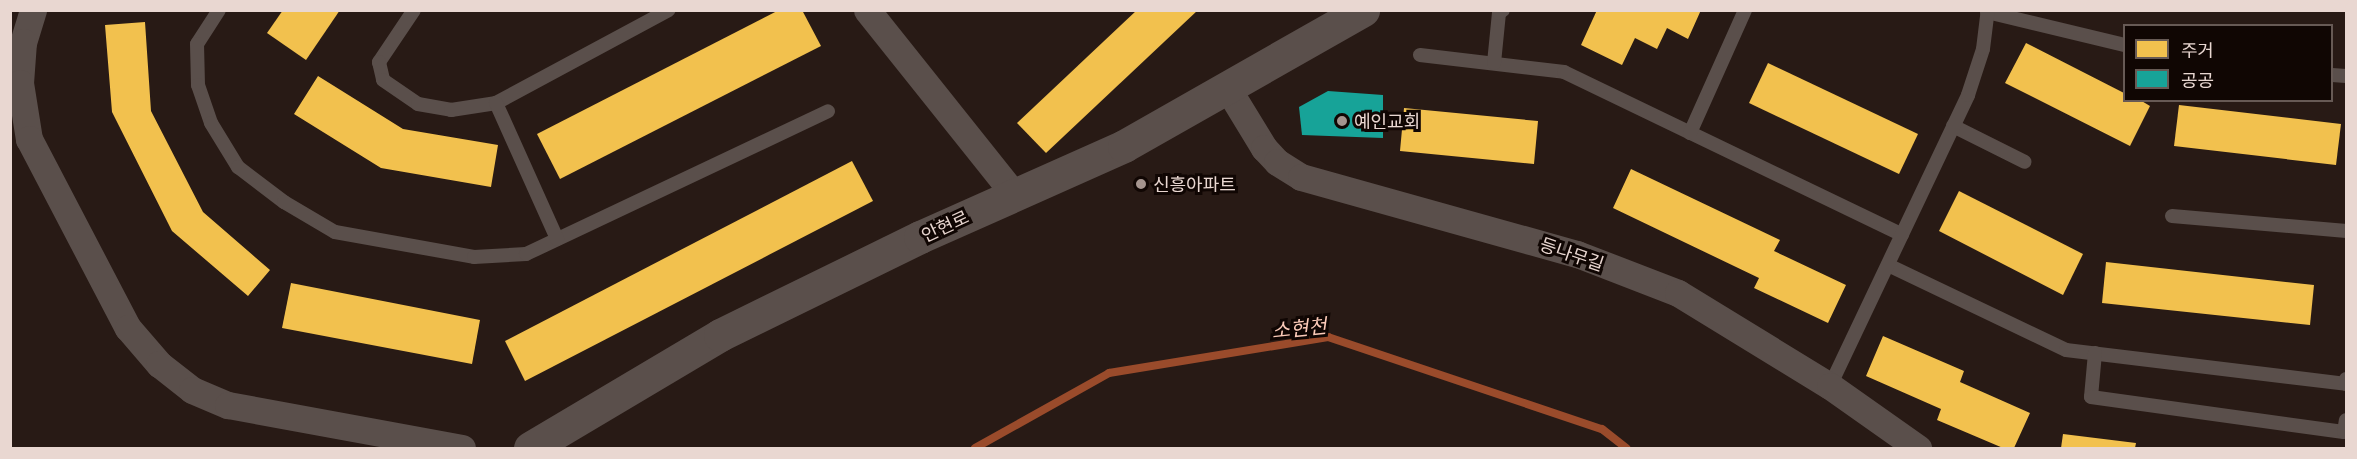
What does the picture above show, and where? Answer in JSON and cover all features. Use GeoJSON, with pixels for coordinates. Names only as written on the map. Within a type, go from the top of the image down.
{"type":"FeatureCollection","features":[{"type":"Feature","properties":{"kind":"street"},"geometry":{"type":"LineString","coordinates":[[33,10],[23,42],[20,83],[29,140],[128,328],[151,356],[192,390],[228,405],[462,448]]}},
{"type":"Feature","properties":{"kind":"street"},"geometry":{"type":"LineString","coordinates":[[867,10],[1014,194]]}},
{"type":"Feature","properties":{"kind":"street","name":"안현로"},"geometry":{"type":"LineString","coordinates":[[530,448],[720,335],[1014,194],[1124,146],[1228,89],[1363,10]]}},
{"type":"Feature","properties":{"kind":"street","name":"등나무길"},"geometry":{"type":"LineString","coordinates":[[1228,89],[1264,148],[1277,162],[1301,177],[1577,254],[1678,293],[1830,386],[1913,447]]}},
{"type":"Feature","properties":{"kind":"lane"},"geometry":{"type":"LineString","coordinates":[[219,10],[197,44],[198,85],[211,123],[238,167],[284,202],[335,232],[474,257],[526,254],[828,111]]}},
{"type":"Feature","properties":{"kind":"lane"},"geometry":{"type":"LineString","coordinates":[[414,10],[379,62],[383,80],[418,104],[451,110],[496,103],[669,10]]}},
{"type":"Feature","properties":{"kind":"lane"},"geometry":{"type":"LineString","coordinates":[[1494,63],[1499,13],[1503,10]]}},
{"type":"Feature","properties":{"kind":"lane"},"geometry":{"type":"LineString","coordinates":[[1690,133],[1745,10]]}},
{"type":"Feature","properties":{"kind":"lane"},"geometry":{"type":"LineString","coordinates":[[1830,386],[1953,126],[1983,49],[1987,11],[2123,45]]}},
{"type":"Feature","properties":{"kind":"lane"},"geometry":{"type":"LineString","coordinates":[[1420,55],[1564,72],[1902,235]]}},
{"type":"Feature","properties":{"kind":"lane"},"geometry":{"type":"LineString","coordinates":[[496,103],[557,239]]}},
{"type":"Feature","properties":{"kind":"lane"},"geometry":{"type":"LineString","coordinates":[[1953,126],[2025,162]]}},
{"type":"Feature","properties":{"kind":"lane"},"geometry":{"type":"LineString","coordinates":[[2172,216],[2346,231]]}},
{"type":"Feature","properties":{"kind":"lane"},"geometry":{"type":"LineString","coordinates":[[1888,265],[2066,350],[2346,383]]}},
{"type":"Feature","properties":{"kind":"lane"},"geometry":{"type":"LineString","coordinates":[[2095,353],[2091,397],[2344,432],[2346,420]]}},
{"type":"Feature","properties":{"kind":"building: 주거"},"geometry":{"type":"Polygon","coordinates":[[[283,10],[340,10],[306,60],[267,33],[283,10]]]}},
{"type":"Feature","properties":{"kind":"building: 주거"},"geometry":{"type":"Polygon","coordinates":[[[779,10],[802,10],[821,46],[560,179],[537,134],[779,10]]]}},
{"type":"Feature","properties":{"kind":"building: 주거"},"geometry":{"type":"Polygon","coordinates":[[[1137,10],[1198,10],[1046,153],[1017,123],[1137,10]]]}},
{"type":"Feature","properties":{"kind":"building: 주거"},"geometry":{"type":"Polygon","coordinates":[[[1597,10],[1701,10],[1688,39],[1667,28],[1657,49],[1635,38],[1622,65],[1581,45],[1597,10]]]}},
{"type":"Feature","properties":{"kind":"building: 주거"},"geometry":{"type":"Polygon","coordinates":[[[145,22],[151,111],[203,212],[270,270],[248,296],[172,231],[112,112],[105,25],[145,22]]]}},
{"type":"Feature","properties":{"kind":"building: 주거"},"geometry":{"type":"Polygon","coordinates":[[[2026,43],[2123,92],[2123,102],[2143,102],[2150,106],[2130,146],[2005,83],[2026,43]]]}},
{"type":"Feature","properties":{"kind":"building: 주거"},"geometry":{"type":"Polygon","coordinates":[[[1768,63],[1918,134],[1899,174],[1749,103],[1768,63]]]}},
{"type":"Feature","properties":{"kind":"building: 주거"},"geometry":{"type":"Polygon","coordinates":[[[318,76],[403,129],[498,145],[491,187],[381,168],[294,114],[318,76]]]}},
{"type":"Feature","properties":{"kind":"building: 주거"},"geometry":{"type":"Polygon","coordinates":[[[2179,105],[2341,124],[2336,165],[2174,146],[2179,105]]]}},
{"type":"Feature","properties":{"kind":"building: 주거"},"geometry":{"type":"Polygon","coordinates":[[[1404,108],[1538,121],[1534,164],[1400,151],[1404,108]]]}},
{"type":"Feature","properties":{"kind":"building: 주거"},"geometry":{"type":"Polygon","coordinates":[[[852,161],[873,201],[525,381],[505,341],[852,161]]]}},
{"type":"Feature","properties":{"kind":"building: 주거"},"geometry":{"type":"Polygon","coordinates":[[[1631,169],[1780,240],[1774,251],[1846,285],[1828,323],[1754,288],[1759,278],[1613,208],[1631,169]]]}},
{"type":"Feature","properties":{"kind":"building: 주거"},"geometry":{"type":"Polygon","coordinates":[[[1959,191],[2083,254],[2063,295],[1939,231],[1959,191]]]}},
{"type":"Feature","properties":{"kind":"building: 주거"},"geometry":{"type":"Polygon","coordinates":[[[2106,262],[2314,285],[2310,325],[2102,303],[2106,262]]]}},
{"type":"Feature","properties":{"kind":"building: 주거"},"geometry":{"type":"Polygon","coordinates":[[[291,283],[480,320],[472,364],[282,328],[291,283]]]}},
{"type":"Feature","properties":{"kind":"building: 주거"},"geometry":{"type":"Polygon","coordinates":[[[1883,336],[1964,371],[1960,382],[2030,413],[2014,448],[2003,448],[1937,420],[1941,409],[1866,376],[1883,336]]]}},
{"type":"Feature","properties":{"kind":"building: 주거"},"geometry":{"type":"Polygon","coordinates":[[[2063,434],[2136,443],[2135,448],[2061,448],[2063,434]]]}},
{"type":"Feature","properties":{"kind":"building: 공공","name":"예인교회"},"geometry":{"type":"Polygon","coordinates":[[[1328,91],[1383,95],[1383,138],[1302,135],[1299,107],[1328,91]]]}},
{"type":"Feature","properties":{"kind":"waterway","name":"소현천"},"geometry":{"type":"LineString","coordinates":[[975,448],[1109,373],[1328,337],[1602,429],[1626,448]]}},
{"type":"Feature","properties":{"kind":"place","name":"예인교회"},"geometry":{"type":"Point","coordinates":[1342,121]}},
{"type":"Feature","properties":{"kind":"place","name":"신흥아파트"},"geometry":{"type":"Point","coordinates":[1141,184]}}]}
